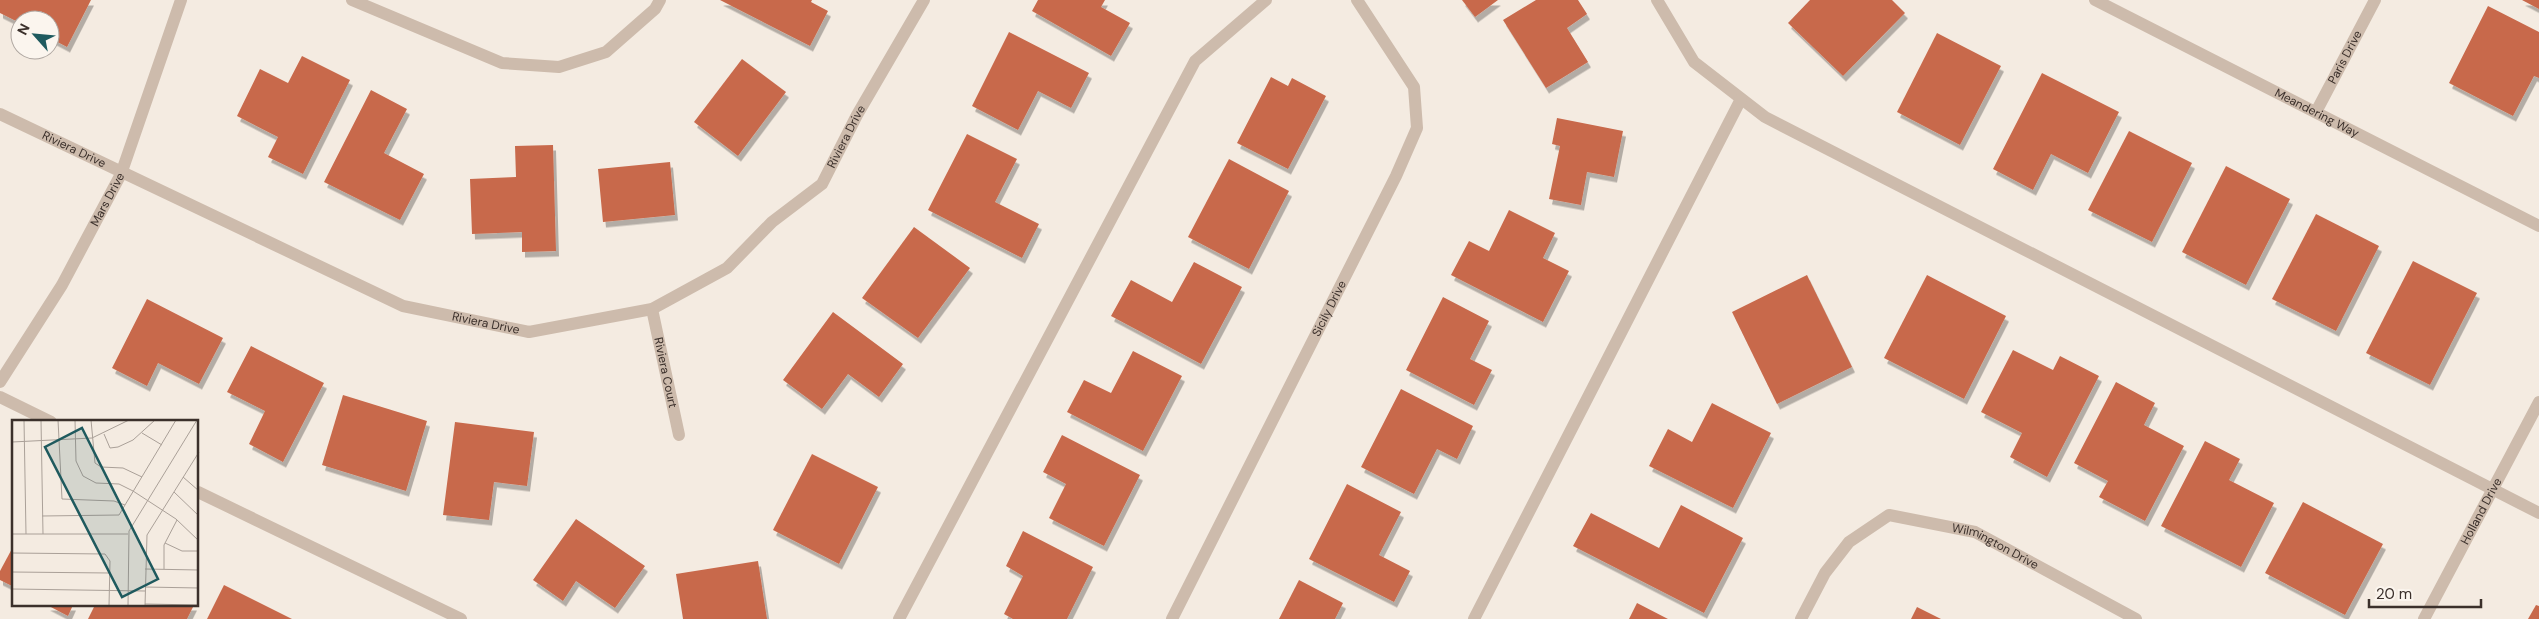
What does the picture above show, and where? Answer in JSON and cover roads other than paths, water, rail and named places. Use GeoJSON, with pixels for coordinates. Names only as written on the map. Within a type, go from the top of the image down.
{"type":"FeatureCollection","features":[{"type":"Feature","properties":{"kind":"street","name":"Mars Drive"},"geometry":{"type":"LineString","coordinates":[[0,382],[62,284],[121,174],[181,0]]}},
{"type":"Feature","properties":{"kind":"street"},"geometry":{"type":"LineString","coordinates":[[352,0],[502,63],[559,67],[606,52],[655,9],[660,0]]}},
{"type":"Feature","properties":{"kind":"street","name":"Riviera Drive"},"geometry":{"type":"LineString","coordinates":[[0,114],[121,174],[402,306],[529,332],[652,309],[727,268],[772,222],[822,184],[857,116],[924,0]]}},
{"type":"Feature","properties":{"kind":"street"},"geometry":{"type":"LineString","coordinates":[[899,619],[1195,61],[1266,0]]}},
{"type":"Feature","properties":{"kind":"street","name":"Sicily Drive"},"geometry":{"type":"LineString","coordinates":[[1172,619],[1396,176],[1417,128],[1414,87],[1357,0]]}},
{"type":"Feature","properties":{"kind":"street"},"geometry":{"type":"LineString","coordinates":[[1657,0],[1694,62],[1774,122],[2539,513]]}},
{"type":"Feature","properties":{"kind":"street","name":"Meandering Way"},"geometry":{"type":"LineString","coordinates":[[2095,0],[2539,226]]}},
{"type":"Feature","properties":{"kind":"street","name":"Paris Drive"},"geometry":{"type":"LineString","coordinates":[[2316,112],[2375,0]]}},
{"type":"Feature","properties":{"kind":"street"},"geometry":{"type":"LineString","coordinates":[[1474,619],[1742,99]]}},
{"type":"Feature","properties":{"kind":"street","name":"Riviera Court"},"geometry":{"type":"LineString","coordinates":[[652,309],[679,435]]}},
{"type":"Feature","properties":{"kind":"street"},"geometry":{"type":"LineString","coordinates":[[0,397],[46,420]]}},
{"type":"Feature","properties":{"kind":"street","name":"Holland Drive"},"geometry":{"type":"LineString","coordinates":[[2424,619],[2539,402]]}},
{"type":"Feature","properties":{"kind":"street"},"geometry":{"type":"LineString","coordinates":[[199,492],[461,619]]}},
{"type":"Feature","properties":{"kind":"street","name":"Wilmington Drive"},"geometry":{"type":"LineString","coordinates":[[1801,619],[1825,574],[1848,542],[1889,515],[1975,532],[2122,616],[2136,619]]}}]}
